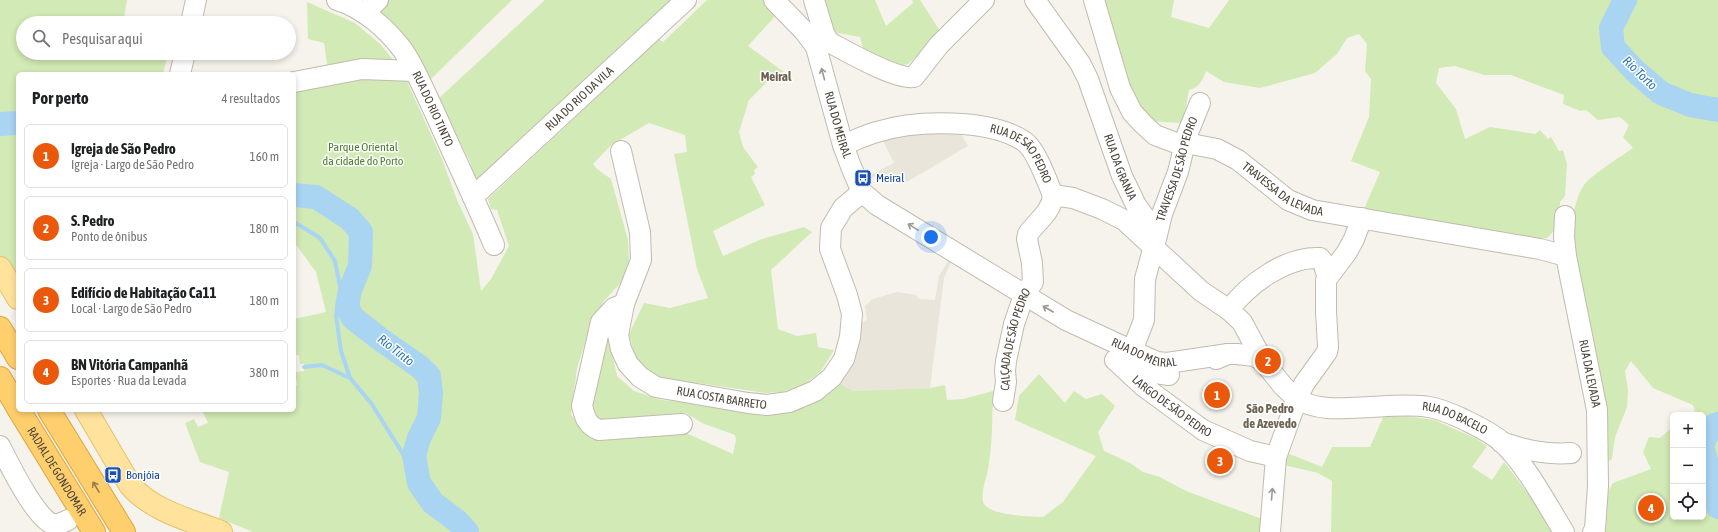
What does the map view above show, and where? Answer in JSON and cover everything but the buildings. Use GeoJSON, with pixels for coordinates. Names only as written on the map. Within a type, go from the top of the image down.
{"type":"FeatureCollection","features":[{"type":"Feature","properties":{"kind":"highway"},"geometry":{"type":"LineString","coordinates":[[0,328],[16,355]]}},
{"type":"Feature","properties":{"kind":"highway","name":"RADIAL DE GONDOMAR"},"geometry":{"type":"LineString","coordinates":[[0,378],[16,404]]}},
{"type":"Feature","properties":{"kind":"highway","name":"RADIAL DE GONDOMAR"},"geometry":{"type":"LineString","coordinates":[[21,412],[94,532]]}},
{"type":"Feature","properties":{"kind":"highway","name":"RADIAL DE GONDOMAR"},"geometry":{"type":"LineString","coordinates":[[51,412],[121,526]]}},
{"type":"Feature","properties":{"kind":"highway"},"geometry":{"type":"LineString","coordinates":[[121,526],[139,532]]}},
{"type":"Feature","properties":{"kind":"main road"},"geometry":{"type":"LineString","coordinates":[[0,268],[16,295]]}},
{"type":"Feature","properties":{"kind":"main road"},"geometry":{"type":"LineString","coordinates":[[92,412],[124,488],[178,516],[221,532]]}},
{"type":"Feature","properties":{"kind":"street"},"geometry":{"type":"LineString","coordinates":[[193,16],[196,0]]}},
{"type":"Feature","properties":{"kind":"street","name":"RUA DO RIO TINTO"},"geometry":{"type":"LineString","coordinates":[[337,0],[371,7],[403,50],[473,197],[494,245]]}},
{"type":"Feature","properties":{"kind":"street","name":"RUA DO RIO DA VILA"},"geometry":{"type":"LineString","coordinates":[[473,197],[686,0]]}},
{"type":"Feature","properties":{"kind":"street","name":"RUA DO MEIRAL"},"geometry":{"type":"LineString","coordinates":[[774,0],[805,32],[823,44],[843,145],[862,192],[877,205],[1066,320],[1157,362],[1167,363],[1228,354]]}},
{"type":"Feature","properties":{"kind":"street"},"geometry":{"type":"LineString","coordinates":[[814,0],[824,33],[823,44],[887,70],[914,77],[939,45],[984,0]]}},
{"type":"Feature","properties":{"kind":"street","name":"RUA DA GRANJA"},"geometry":{"type":"LineString","coordinates":[[1035,0],[1080,63],[1088,79],[1122,176],[1154,241],[1201,291],[1229,310]]}},
{"type":"Feature","properties":{"kind":"street","name":"TRAVESSA DA LEVADA"},"geometry":{"type":"LineString","coordinates":[[1094,0],[1120,88],[1132,112],[1155,135],[1184,146],[1191,144],[1217,149],[1238,160],[1288,200],[1312,210],[1540,249],[1566,256]]}},
{"type":"Feature","properties":{"kind":"street"},"geometry":{"type":"LineString","coordinates":[[180,72],[183,60]]}},
{"type":"Feature","properties":{"kind":"street"},"geometry":{"type":"LineString","coordinates":[[296,82],[362,69],[414,71]]}},
{"type":"Feature","properties":{"kind":"street","name":"TRAVESSA DE SÃO PEDRO"},"geometry":{"type":"LineString","coordinates":[[1132,351],[1144,320],[1145,279],[1154,241],[1162,214],[1178,172],[1184,146],[1200,103]]}},
{"type":"Feature","properties":{"kind":"street","name":"RUA DE SÃO PEDRO"},"geometry":{"type":"LineString","coordinates":[[843,145],[876,132],[907,125],[949,124],[982,126],[996,129],[1026,143],[1034,155],[1053,195],[1073,198],[1102,209],[1119,217],[1145,238],[1154,241]]}},
{"type":"Feature","properties":{"kind":"street","name":"RUA COSTA BARRETO"},"geometry":{"type":"LineString","coordinates":[[621,151],[640,232],[641,260],[624,304],[618,335],[621,350],[628,364],[640,377],[656,387],[748,403],[768,405],[789,402],[815,391],[832,378],[844,359],[850,337],[852,314],[847,295],[830,249],[831,228],[843,208],[862,192]]}},
{"type":"Feature","properties":{"kind":"street","name":"CALÇADA DE SÃO PEDRO"},"geometry":{"type":"LineString","coordinates":[[1003,401],[1006,382],[1006,360],[1014,324],[1024,295],[1033,282],[1032,262],[1027,239],[1028,234],[1048,211],[1053,201],[1053,195]]}},
{"type":"Feature","properties":{"kind":"street","name":"RUA DA LEVADA"},"geometry":{"type":"LineString","coordinates":[[1565,216],[1564,238],[1566,256],[1597,410],[1598,486],[1595,529],[1593,532]]}},
{"type":"Feature","properties":{"kind":"street"},"geometry":{"type":"LineString","coordinates":[[1270,532],[1276,457],[1304,384],[1327,352],[1326,280],[1347,252],[1362,218]]}},
{"type":"Feature","properties":{"kind":"street"},"geometry":{"type":"LineString","coordinates":[[1297,399],[1283,386],[1264,361],[1242,322],[1229,310],[1237,298],[1253,283],[1298,261],[1320,258],[1326,272],[1330,274]]}},
{"type":"Feature","properties":{"kind":"street"},"geometry":{"type":"LineString","coordinates":[[624,304],[614,308],[601,322],[582,406],[585,419],[590,427],[599,430],[682,424]]}},
{"type":"Feature","properties":{"kind":"street","name":"RUA DO MEIRAL"},"geometry":{"type":"LineString","coordinates":[[1066,320],[1115,360]]}},
{"type":"Feature","properties":{"kind":"street"},"geometry":{"type":"LineString","coordinates":[[1228,354],[1254,356],[1264,361]]}},
{"type":"Feature","properties":{"kind":"street","name":"LARGO DE SÃO PEDRO"},"geometry":{"type":"LineString","coordinates":[[1115,360],[1142,371],[1165,375],[1193,371],[1228,354]]}},
{"type":"Feature","properties":{"kind":"street","name":"LARGO DE SÃO PEDRO"},"geometry":{"type":"LineString","coordinates":[[1115,360],[1143,386],[1203,430],[1250,451],[1276,457]]}},
{"type":"Feature","properties":{"kind":"street","name":"RUA DO BACELO"},"geometry":{"type":"LineString","coordinates":[[1297,399],[1302,402],[1321,407],[1410,406],[1434,408],[1449,412],[1469,422],[1501,442],[1514,456],[1534,484],[1564,532]]}},
{"type":"Feature","properties":{"kind":"street"},"geometry":{"type":"LineString","coordinates":[[1501,442],[1532,451],[1550,454],[1577,450],[1598,429]]}},
{"type":"Feature","properties":{"kind":"street"},"geometry":{"type":"LineString","coordinates":[[0,446],[30,501],[42,517],[53,524],[68,520]]}},
{"type":"Feature","properties":{"kind":"shaded area"},"geometry":{"type":"Polygon","coordinates":[[[959,131],[968,146],[905,183],[899,184],[894,176],[885,182],[880,174],[867,181],[865,178],[894,163],[883,141],[892,136],[959,131]]]}},
{"type":"Feature","properties":{"kind":"shaded area"},"geometry":{"type":"Polygon","coordinates":[[[949,259],[952,260],[944,278],[930,388],[853,391],[839,383],[859,324],[867,320],[865,306],[873,299],[897,292],[916,295],[919,299],[935,300],[939,276],[949,259]]]}},
{"type":"Feature","properties":{"kind":"green space"},"geometry":{"type":"Polygon","coordinates":[[[0,0],[127,0],[124,16],[16,16],[16,60],[166,60],[163,72],[16,72],[16,280],[0,257],[0,0]]]}},
{"type":"Feature","properties":{"kind":"green space"},"geometry":{"type":"Polygon","coordinates":[[[389,0],[512,0],[430,80],[376,12],[389,0]]]}},
{"type":"Feature","properties":{"kind":"green space"},"geometry":{"type":"Polygon","coordinates":[[[545,0],[672,0],[478,179],[474,178],[469,174],[471,164],[448,117],[444,114],[438,99],[545,0]]]}},
{"type":"Feature","properties":{"kind":"green space","name":"Parque Oriental da cidade do Porto"},"geometry":{"type":"Polygon","coordinates":[[[707,0],[764,0],[778,13],[748,46],[784,72],[766,83],[749,100],[739,132],[743,147],[758,167],[754,170],[755,174],[751,177],[765,205],[713,231],[723,256],[762,239],[804,227],[812,232],[771,270],[778,329],[797,336],[816,333],[818,347],[834,350],[821,371],[804,385],[782,392],[765,393],[698,383],[656,387],[636,360],[629,334],[644,303],[670,308],[708,298],[697,269],[674,154],[687,152],[685,135],[649,123],[611,145],[593,164],[597,169],[611,179],[628,240],[629,264],[624,279],[604,301],[591,324],[577,368],[571,415],[589,435],[686,433],[733,454],[736,440],[735,435],[702,423],[686,413],[665,419],[601,425],[589,409],[612,319],[612,352],[617,376],[634,391],[662,400],[722,406],[763,416],[797,410],[839,383],[853,391],[930,388],[945,385],[947,400],[963,399],[993,391],[991,443],[989,464],[983,493],[984,504],[988,508],[1003,513],[1043,517],[1063,502],[1096,456],[1015,420],[1019,396],[1039,374],[1065,403],[1074,391],[1086,399],[1102,394],[1115,406],[1098,432],[1104,451],[1130,463],[1143,472],[1160,477],[1186,491],[1262,519],[1262,532],[253,532],[219,518],[229,472],[200,462],[185,423],[194,419],[198,427],[208,423],[203,412],[296,412],[296,372],[304,371],[304,364],[300,364],[299,355],[296,355],[296,319],[326,312],[316,272],[296,245],[296,91],[361,76],[405,77],[442,159],[457,200],[473,234],[481,291],[491,279],[509,246],[497,210],[491,209],[488,199],[659,39],[663,42],[707,0]]]}},
{"type":"Feature","properties":{"kind":"green space"},"geometry":{"type":"Polygon","coordinates":[[[818,0],[875,0],[886,26],[913,3],[912,0],[920,0],[942,34],[908,64],[898,66],[865,56],[860,37],[827,31],[818,0]]]}},
{"type":"Feature","properties":{"kind":"green space"},"geometry":{"type":"Polygon","coordinates":[[[1097,0],[1174,0],[1171,17],[1209,28],[1229,0],[1718,0],[1718,532],[1604,532],[1606,496],[1613,483],[1651,469],[1643,452],[1649,437],[1660,438],[1670,429],[1670,520],[1706,520],[1706,412],[1695,412],[1693,405],[1653,388],[1631,361],[1625,371],[1628,390],[1627,407],[1615,437],[1612,459],[1605,464],[1571,235],[1576,203],[1584,185],[1600,171],[1633,148],[1623,137],[1629,125],[1620,117],[1598,120],[1586,110],[1580,111],[1563,104],[1564,95],[1511,75],[1484,75],[1455,66],[1439,68],[1436,83],[1456,109],[1465,139],[1490,127],[1535,134],[1540,130],[1548,139],[1551,137],[1559,151],[1563,150],[1567,164],[1565,196],[1560,202],[1559,219],[1555,230],[1547,238],[1531,238],[1362,214],[1380,172],[1351,161],[1369,117],[1371,79],[1365,71],[1367,44],[1359,34],[1347,38],[1337,54],[1315,73],[1260,88],[1224,82],[1206,71],[1200,83],[1196,87],[1189,90],[1183,123],[1148,121],[1130,97],[1097,0]]]}},
{"type":"Feature","properties":{"kind":"green space"},"geometry":{"type":"Polygon","coordinates":[[[307,2],[355,23],[380,44],[394,61],[328,70],[324,43],[308,39],[307,2]]]}},
{"type":"Feature","properties":{"kind":"green space"},"geometry":{"type":"Polygon","coordinates":[[[1385,413],[1434,420],[1475,438],[1487,446],[1472,467],[1492,480],[1504,462],[1545,516],[1552,532],[1331,532],[1332,481],[1318,473],[1276,463],[1282,451],[1322,467],[1332,447],[1370,447],[1385,413]]]}},
{"type":"Feature","properties":{"kind":"waterway","name":"Rio Torto"},"geometry":{"type":"LineString","coordinates":[[1625,0],[1611,28],[1613,47],[1635,71],[1661,93],[1690,105],[1718,110]]}},
{"type":"Feature","properties":{"kind":"waterway","name":"Rio Tinto"},"geometry":{"type":"LineString","coordinates":[[0,124],[16,123]]}},
{"type":"Feature","properties":{"kind":"waterway","name":"Rio Tinto"},"geometry":{"type":"LineString","coordinates":[[296,195],[316,197],[350,219],[361,232],[360,266],[350,290],[347,307],[353,318],[420,367],[429,376],[431,393],[429,418],[419,438],[414,455],[419,483],[433,503],[457,521],[467,532]]}},
{"type":"Feature","properties":{"kind":"waterway"},"geometry":{"type":"LineString","coordinates":[[296,223],[320,238],[335,261],[341,291],[336,315],[341,351],[350,378]]}},
{"type":"Feature","properties":{"kind":"waterway"},"geometry":{"type":"LineString","coordinates":[[304,367],[322,365],[350,378],[371,403],[403,454],[419,483]]}},
{"type":"Feature","properties":{"kind":"waterway","name":"Rio Torto"},"geometry":{"type":"LineString","coordinates":[[1706,437],[1710,429],[1718,424]]}},
{"type":"Feature","properties":{"kind":"waterway","name":"Rio Torto"},"geometry":{"type":"LineString","coordinates":[[1706,461],[1718,507]]}},
{"type":"Feature","properties":{"kind":"tunnel"},"geometry":{"type":"LineString","coordinates":[[68,520],[119,490]]}},
{"type":"Feature","properties":{"kind":"place","name":"Meiral"},"geometry":{"type":"Point","coordinates":[863,178]}},
{"type":"Feature","properties":{"kind":"place","name":"S. Pedro"},"geometry":{"type":"Point","coordinates":[1268,361]}},
{"type":"Feature","properties":{"kind":"place","name":"Igreja de São Pedro"},"geometry":{"type":"Point","coordinates":[1217,395]}},
{"type":"Feature","properties":{"kind":"place","name":"Edifício de Habitação Ca11"},"geometry":{"type":"Point","coordinates":[1220,461]}},
{"type":"Feature","properties":{"kind":"place","name":"Bonjóia"},"geometry":{"type":"Point","coordinates":[113,475]}},
{"type":"Feature","properties":{"kind":"place","name":"BN Vitória Campanhã"},"geometry":{"type":"Point","coordinates":[1651,508]}},
{"type":"Feature","properties":{"kind":"district","name":"Meiral"},"geometry":{"type":"Point","coordinates":[776,76]}},
{"type":"Feature","properties":{"kind":"district","name":"São Pedro de Azevedo"},"geometry":{"type":"Point","coordinates":[1270,416]}}]}
